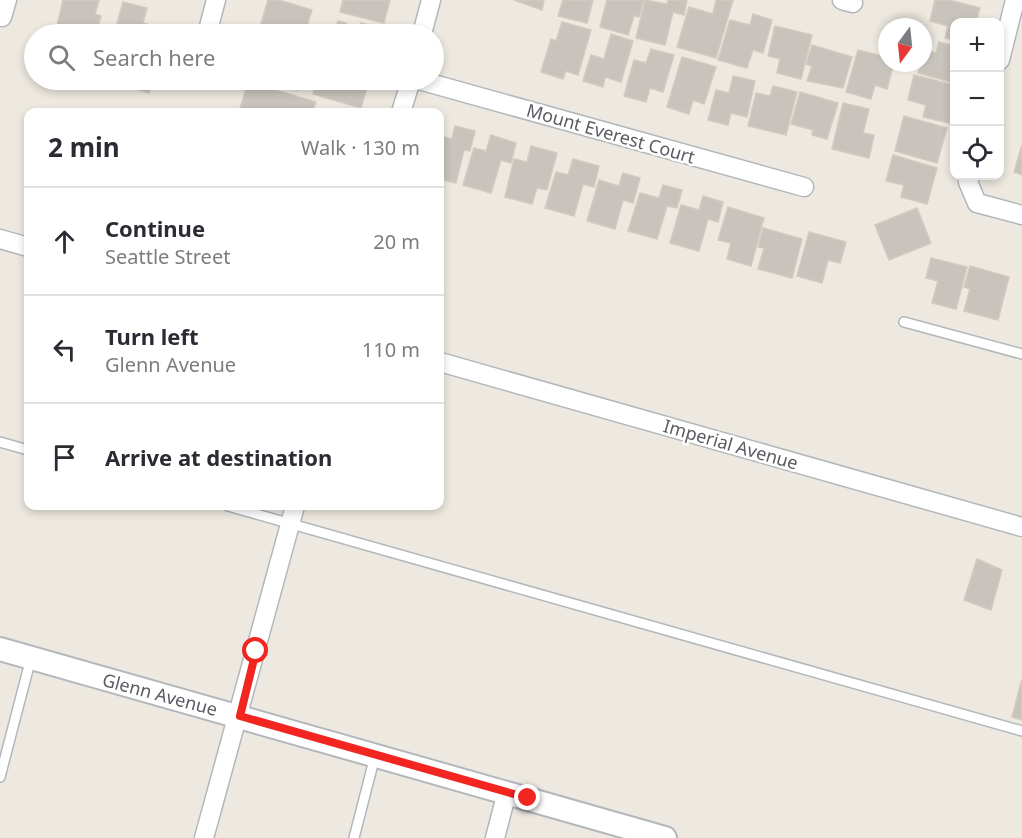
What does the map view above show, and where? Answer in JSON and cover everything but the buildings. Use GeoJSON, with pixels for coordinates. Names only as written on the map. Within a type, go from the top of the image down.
{"type":"FeatureCollection","features":[{"type":"Feature","properties":{"kind":"street"},"geometry":{"type":"LineString","coordinates":[[210,24],[216,0]]}},
{"type":"Feature","properties":{"kind":"street"},"geometry":{"type":"LineString","coordinates":[[425,24],[431,0]]}},
{"type":"Feature","properties":{"kind":"street"},"geometry":{"type":"LineString","coordinates":[[1004,41],[1015,0]]}},
{"type":"Feature","properties":{"kind":"street","name":"Mount Everest Court"},"geometry":{"type":"LineString","coordinates":[[444,87],[804,187]]}},
{"type":"Feature","properties":{"kind":"street"},"geometry":{"type":"LineString","coordinates":[[402,108],[408,90]]}},
{"type":"Feature","properties":{"kind":"street"},"geometry":{"type":"LineString","coordinates":[[969,180],[977,203],[1022,215]]}},
{"type":"Feature","properties":{"kind":"street"},"geometry":{"type":"LineString","coordinates":[[0,239],[24,246]]}},
{"type":"Feature","properties":{"kind":"street","name":"Imperial Avenue"},"geometry":{"type":"LineString","coordinates":[[444,363],[1022,527]]}},
{"type":"Feature","properties":{"kind":"street"},"geometry":{"type":"LineString","coordinates":[[204,838],[240,716],[293,514]]}},
{"type":"Feature","properties":{"kind":"street","name":"Glenn Avenue"},"geometry":{"type":"LineString","coordinates":[[0,649],[507,792],[656,837]]}},
{"type":"Feature","properties":{"kind":"street"},"geometry":{"type":"LineString","coordinates":[[495,838],[507,792]]}},
{"type":"Feature","properties":{"kind":"lane"},"geometry":{"type":"LineString","coordinates":[[904,322],[1022,354]]}},
{"type":"Feature","properties":{"kind":"lane"},"geometry":{"type":"LineString","coordinates":[[0,442],[24,449]]}},
{"type":"Feature","properties":{"kind":"lane"},"geometry":{"type":"LineString","coordinates":[[260,510],[293,514],[1022,731]]}},
{"type":"Feature","properties":{"kind":"lane"},"geometry":{"type":"LineString","coordinates":[[0,777],[31,658]]}},
{"type":"Feature","properties":{"kind":"lane"},"geometry":{"type":"LineString","coordinates":[[354,838],[376,755]]}},
{"type":"Feature","properties":{"kind":"route"},"geometry":{"type":"LineString","coordinates":[[256,651],[240,716],[528,798]]}}]}
